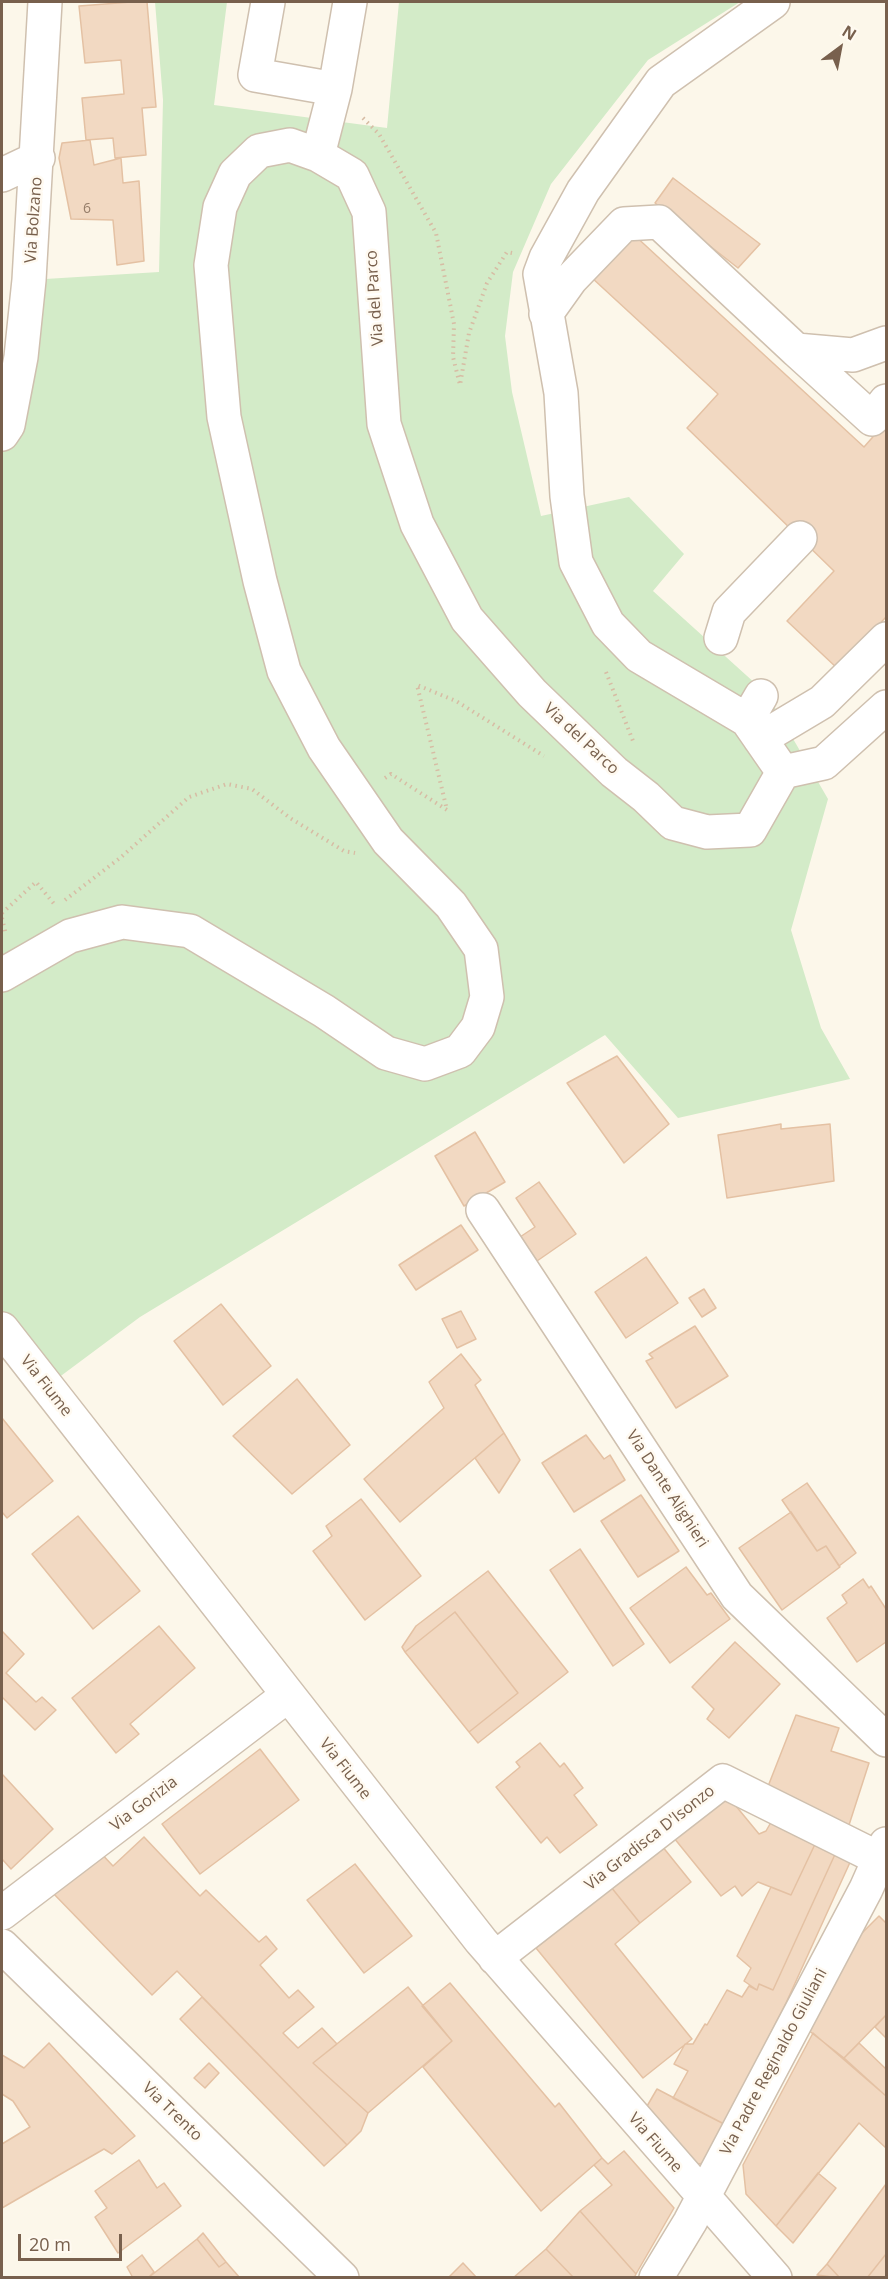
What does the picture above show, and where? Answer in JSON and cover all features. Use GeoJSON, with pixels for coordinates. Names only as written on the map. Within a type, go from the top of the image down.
{"type":"FeatureCollection","features":[{"type":"Feature","properties":{"kind":"street","name":"Via Bolzano"},"geometry":{"type":"LineString","coordinates":[[2,434],[8,425],[21,357],[38,158],[45,2]]}},
{"type":"Feature","properties":{"kind":"street"},"geometry":{"type":"LineString","coordinates":[[268,2],[255,75],[335,89]]}},
{"type":"Feature","properties":{"kind":"street"},"geometry":{"type":"LineString","coordinates":[[318,155],[335,89],[350,2]]}},
{"type":"Feature","properties":{"kind":"street"},"geometry":{"type":"LineString","coordinates":[[773,2],[661,82],[583,191],[546,258],[540,274],[561,393],[567,496],[576,562],[608,624],[639,656],[756,718],[783,772],[824,763],[886,707]]}},
{"type":"Feature","properties":{"kind":"street","name":"Via del Parco"},"geometry":{"type":"LineString","coordinates":[[2,975],[70,936],[122,922],[190,931],[324,1011],[386,1053],[396,1056],[425,1064],[460,1051],[478,1027],[487,997],[480,949],[451,905],[388,841],[324,748],[284,671],[260,581],[224,417],[211,265],[220,207],[235,174],[258,151],[290,145],[318,155],[352,175],[369,212],[384,424],[417,524],[467,619],[532,693],[614,772],[646,797],[673,823],[707,832],[750,830],[783,772]]}},
{"type":"Feature","properties":{"kind":"street"},"geometry":{"type":"LineString","coordinates":[[2,175],[38,158]]}},
{"type":"Feature","properties":{"kind":"street"},"geometry":{"type":"LineString","coordinates":[[546,314],[571,279],[624,224],[659,222],[872,419],[886,401]]}},
{"type":"Feature","properties":{"kind":"street"},"geometry":{"type":"LineString","coordinates":[[796,350],[853,355],[886,344]]}},
{"type":"Feature","properties":{"kind":"street"},"geometry":{"type":"LineString","coordinates":[[721,638],[729,612],[800,538]]}},
{"type":"Feature","properties":{"kind":"street"},"geometry":{"type":"LineString","coordinates":[[756,718],[822,702],[886,639]]}},
{"type":"Feature","properties":{"kind":"street","name":"Via Dante Alighieri"},"geometry":{"type":"LineString","coordinates":[[483,1210],[737,1596],[886,1740]]}},
{"type":"Feature","properties":{"kind":"street","name":"Via Fiume"},"geometry":{"type":"LineString","coordinates":[[2,1329],[287,1696],[495,1958],[775,2277]]}},
{"type":"Feature","properties":{"kind":"street","name":"Via Gorizia"},"geometry":{"type":"LineString","coordinates":[[2,1912],[287,1696]]}},
{"type":"Feature","properties":{"kind":"street","name":"Via Gradisca D'Isonzo"},"geometry":{"type":"LineString","coordinates":[[495,1958],[723,1780],[883,1851]]}},
{"type":"Feature","properties":{"kind":"street","name":"Via Padre Reginaldo Giuliani"},"geometry":{"type":"LineString","coordinates":[[656,2277],[704,2198],[883,1851]]}},
{"type":"Feature","properties":{"kind":"street","name":"Via Trento"},"geometry":{"type":"LineString","coordinates":[[2,1946],[342,2277]]}},
{"type":"Feature","properties":{"kind":"path"},"geometry":{"type":"LineString","coordinates":[[335,89],[379,134],[436,233],[454,324],[453,357],[460,385],[469,333],[477,309],[487,283],[507,252],[546,258]]}},
{"type":"Feature","properties":{"kind":"green space"},"geometry":{"type":"Polygon","coordinates":[[[155,2],[227,2],[214,105],[387,128],[399,2],[740,2],[648,60],[551,184],[513,272],[505,336],[512,392],[541,516],[629,497],[684,554],[653,591],[767,694],[828,799],[791,930],[821,1028],[850,1079],[678,1118],[605,1035],[140,1317],[46,1387],[2,1329],[2,434],[29,280],[159,272],[163,100],[155,2]]]}},
{"type":"Feature","properties":{"kind":"building"},"geometry":{"type":"Polygon","coordinates":[[[147,2],[156,107],[142,108],[146,155],[115,158],[113,138],[86,140],[82,98],[124,94],[121,60],[85,63],[79,6],[147,2]]]}},
{"type":"Feature","properties":{"kind":"building"},"geometry":{"type":"Polygon","coordinates":[[[90,140],[94,165],[121,158],[123,183],[139,181],[144,261],[117,265],[113,220],[71,219],[59,158],[62,143],[90,140]]]}},
{"type":"Feature","properties":{"kind":"building"},"geometry":{"type":"Polygon","coordinates":[[[673,178],[760,244],[738,268],[655,203],[673,178]]]}},
{"type":"Feature","properties":{"kind":"building"},"geometry":{"type":"Polygon","coordinates":[[[632,233],[864,447],[886,422],[886,617],[838,669],[787,621],[834,571],[687,428],[718,394],[591,277],[632,233]]]}},
{"type":"Feature","properties":{"kind":"building"},"geometry":{"type":"Polygon","coordinates":[[[617,1056],[669,1124],[624,1163],[567,1083],[617,1056]]]}},
{"type":"Feature","properties":{"kind":"building"},"geometry":{"type":"Polygon","coordinates":[[[781,1124],[781,1129],[830,1124],[834,1181],[727,1198],[718,1135],[781,1124]]]}},
{"type":"Feature","properties":{"kind":"building"},"geometry":{"type":"Polygon","coordinates":[[[475,1132],[505,1182],[464,1206],[435,1156],[475,1132]]]}},
{"type":"Feature","properties":{"kind":"building"},"geometry":{"type":"Polygon","coordinates":[[[539,1182],[576,1234],[537,1261],[520,1237],[535,1227],[516,1198],[539,1182]]]}},
{"type":"Feature","properties":{"kind":"building"},"geometry":{"type":"Polygon","coordinates":[[[461,1225],[478,1250],[416,1290],[399,1265],[461,1225]]]}},
{"type":"Feature","properties":{"kind":"building"},"geometry":{"type":"Polygon","coordinates":[[[646,1257],[678,1303],[626,1338],[595,1292],[646,1257]]]}},
{"type":"Feature","properties":{"kind":"building"},"geometry":{"type":"Polygon","coordinates":[[[704,1289],[716,1308],[702,1317],[689,1298],[704,1289]]]}},
{"type":"Feature","properties":{"kind":"building"},"geometry":{"type":"Polygon","coordinates":[[[221,1304],[271,1366],[223,1405],[174,1341],[221,1304]]]}},
{"type":"Feature","properties":{"kind":"building"},"geometry":{"type":"Polygon","coordinates":[[[461,1311],[476,1339],[457,1348],[442,1319],[461,1311]]]}},
{"type":"Feature","properties":{"kind":"building"},"geometry":{"type":"Polygon","coordinates":[[[695,1326],[728,1376],[676,1408],[646,1361],[653,1358],[649,1354],[695,1326]]]}},
{"type":"Feature","properties":{"kind":"building"},"geometry":{"type":"Polygon","coordinates":[[[461,1354],[481,1380],[475,1385],[504,1433],[400,1522],[364,1479],[444,1408],[429,1382],[461,1354]]]}},
{"type":"Feature","properties":{"kind":"building"},"geometry":{"type":"Polygon","coordinates":[[[297,1379],[350,1445],[292,1494],[233,1436],[297,1379]]]}},
{"type":"Feature","properties":{"kind":"building"},"geometry":{"type":"Polygon","coordinates":[[[2,1418],[53,1481],[7,1518],[2,1512],[2,1418]]]}},
{"type":"Feature","properties":{"kind":"building"},"geometry":{"type":"Polygon","coordinates":[[[504,1433],[520,1460],[499,1493],[475,1458],[504,1433]]]}},
{"type":"Feature","properties":{"kind":"building"},"geometry":{"type":"Polygon","coordinates":[[[586,1435],[604,1459],[610,1455],[625,1480],[574,1512],[542,1463],[586,1435]]]}},
{"type":"Feature","properties":{"kind":"building"},"geometry":{"type":"Polygon","coordinates":[[[807,1483],[856,1553],[839,1566],[826,1546],[817,1551],[782,1500],[807,1483]]]}},
{"type":"Feature","properties":{"kind":"building"},"geometry":{"type":"Polygon","coordinates":[[[641,1495],[679,1551],[638,1577],[601,1521],[641,1495]]]}},
{"type":"Feature","properties":{"kind":"building"},"geometry":{"type":"Polygon","coordinates":[[[361,1499],[421,1576],[365,1620],[313,1551],[332,1536],[326,1526],[361,1499]]]}},
{"type":"Feature","properties":{"kind":"building"},"geometry":{"type":"Polygon","coordinates":[[[791,1512],[817,1551],[826,1546],[840,1567],[782,1610],[739,1548],[791,1512]]]}},
{"type":"Feature","properties":{"kind":"building"},"geometry":{"type":"Polygon","coordinates":[[[78,1516],[140,1591],[93,1629],[32,1554],[78,1516]]]}},
{"type":"Feature","properties":{"kind":"building"},"geometry":{"type":"Polygon","coordinates":[[[580,1549],[644,1644],[613,1666],[550,1570],[580,1549]]]}},
{"type":"Feature","properties":{"kind":"building"},"geometry":{"type":"Polygon","coordinates":[[[686,1567],[707,1595],[711,1593],[730,1619],[670,1663],[630,1608],[686,1567]]]}},
{"type":"Feature","properties":{"kind":"building"},"geometry":{"type":"Polygon","coordinates":[[[488,1571],[568,1672],[478,1743],[469,1732],[518,1693],[455,1612],[405,1652],[402,1647],[416,1626],[488,1571]]]}},
{"type":"Feature","properties":{"kind":"building"},"geometry":{"type":"Polygon","coordinates":[[[863,1579],[869,1588],[871,1586],[886,1609],[886,1642],[857,1662],[827,1618],[847,1603],[842,1595],[863,1579]]]}},
{"type":"Feature","properties":{"kind":"building"},"geometry":{"type":"Polygon","coordinates":[[[455,1612],[518,1693],[469,1732],[405,1652],[455,1612]]]}},
{"type":"Feature","properties":{"kind":"building"},"geometry":{"type":"Polygon","coordinates":[[[159,1626],[195,1668],[130,1724],[139,1734],[116,1753],[72,1698],[159,1626]]]}},
{"type":"Feature","properties":{"kind":"building"},"geometry":{"type":"Polygon","coordinates":[[[2,1631],[24,1654],[6,1673],[36,1702],[42,1697],[56,1710],[35,1730],[2,1697],[2,1631]]]}},
{"type":"Feature","properties":{"kind":"building"},"geometry":{"type":"Polygon","coordinates":[[[735,1642],[780,1684],[729,1738],[707,1719],[714,1709],[692,1687],[735,1642]]]}},
{"type":"Feature","properties":{"kind":"building"},"geometry":{"type":"Polygon","coordinates":[[[796,1715],[839,1728],[831,1751],[869,1763],[849,1825],[765,1794],[796,1715]]]}},
{"type":"Feature","properties":{"kind":"building"},"geometry":{"type":"Polygon","coordinates":[[[540,1743],[560,1767],[564,1763],[583,1788],[574,1795],[597,1825],[560,1853],[547,1837],[541,1843],[496,1787],[520,1767],[516,1762],[540,1743]]]}},
{"type":"Feature","properties":{"kind":"building"},"geometry":{"type":"Polygon","coordinates":[[[260,1749],[299,1800],[200,1874],[162,1824],[260,1749]]]}},
{"type":"Feature","properties":{"kind":"building"},"geometry":{"type":"Polygon","coordinates":[[[2,1774],[53,1829],[11,1869],[2,1859],[2,1774]]]}},
{"type":"Feature","properties":{"kind":"building"},"geometry":{"type":"Polygon","coordinates":[[[726,1794],[759,1834],[766,1831],[774,1817],[817,1840],[791,1895],[758,1882],[742,1896],[735,1886],[721,1896],[674,1838],[726,1794]]]}},
{"type":"Feature","properties":{"kind":"building"},"geometry":{"type":"Polygon","coordinates":[[[144,1837],[200,1896],[206,1890],[259,1942],[266,1936],[277,1949],[260,1965],[289,1998],[298,1990],[314,2007],[283,2033],[298,2048],[322,2028],[337,2044],[313,2063],[368,2113],[361,2131],[347,2145],[177,1971],[152,1995],[50,1890],[97,1849],[113,1866],[144,1837]]]}},
{"type":"Feature","properties":{"kind":"building"},"geometry":{"type":"Polygon","coordinates":[[[817,1840],[837,1850],[773,1990],[759,1984],[757,1990],[744,1981],[751,1968],[737,1956],[771,1887],[791,1895],[817,1840]]]}},
{"type":"Feature","properties":{"kind":"building"},"geometry":{"type":"Polygon","coordinates":[[[662,1846],[691,1882],[640,1923],[611,1887],[662,1846]]]}},
{"type":"Feature","properties":{"kind":"building"},"geometry":{"type":"Polygon","coordinates":[[[837,1850],[852,1858],[786,2003],[724,2124],[673,2098],[688,2071],[674,2064],[685,2044],[693,2044],[705,2024],[707,2025],[727,1990],[742,1997],[749,1986],[757,1990],[759,1984],[773,1990],[837,1850]]]}},
{"type":"Feature","properties":{"kind":"building"},"geometry":{"type":"Polygon","coordinates":[[[355,1864],[412,1936],[364,1973],[307,1900],[355,1864]]]}},
{"type":"Feature","properties":{"kind":"building"},"geometry":{"type":"Polygon","coordinates":[[[611,1887],[640,1923],[615,1944],[692,2039],[643,2078],[536,1948],[611,1887]]]}},
{"type":"Feature","properties":{"kind":"building"},"geometry":{"type":"Polygon","coordinates":[[[879,1916],[886,1923],[886,2015],[844,2058],[808,2030],[853,1942],[879,1916]]]}},
{"type":"Feature","properties":{"kind":"building"},"geometry":{"type":"Polygon","coordinates":[[[450,1983],[555,2107],[559,2103],[602,2158],[541,2211],[423,2067],[452,2041],[422,2006],[450,1983]]]}},
{"type":"Feature","properties":{"kind":"building"},"geometry":{"type":"Polygon","coordinates":[[[408,1987],[452,2041],[368,2113],[313,2063],[408,1987]]]}},
{"type":"Feature","properties":{"kind":"building"},"geometry":{"type":"Polygon","coordinates":[[[202,1997],[347,2145],[324,2166],[180,2019],[202,1997]]]}},
{"type":"Feature","properties":{"kind":"building"},"geometry":{"type":"Polygon","coordinates":[[[886,2015],[886,2038],[875,2027],[886,2015]]]}},
{"type":"Feature","properties":{"kind":"building"},"geometry":{"type":"Polygon","coordinates":[[[813,2033],[886,2096],[886,2148],[859,2123],[776,2226],[746,2194],[743,2165],[813,2033]]]}},
{"type":"Feature","properties":{"kind":"building"},"geometry":{"type":"Polygon","coordinates":[[[49,2043],[135,2136],[112,2154],[104,2149],[2,2208],[2,2144],[30,2127],[13,2101],[2,2094],[2,2055],[24,2068],[49,2043]]]}},
{"type":"Feature","properties":{"kind":"building"},"geometry":{"type":"Polygon","coordinates":[[[859,2043],[886,2069],[886,2096],[844,2058],[859,2043]]]}},
{"type":"Feature","properties":{"kind":"building"},"geometry":{"type":"Polygon","coordinates":[[[209,2063],[219,2073],[205,2088],[194,2078],[209,2063]]]}},
{"type":"Feature","properties":{"kind":"building"},"geometry":{"type":"Polygon","coordinates":[[[657,2089],[724,2124],[705,2163],[697,2164],[643,2113],[657,2089]]]}},
{"type":"Feature","properties":{"kind":"building"},"geometry":{"type":"Polygon","coordinates":[[[624,2151],[674,2208],[636,2274],[580,2211],[612,2185],[594,2165],[602,2158],[608,2164],[624,2151]]]}},
{"type":"Feature","properties":{"kind":"building"},"geometry":{"type":"Polygon","coordinates":[[[139,2160],[157,2188],[164,2183],[181,2206],[118,2253],[95,2217],[107,2208],[95,2191],[139,2160]]]}},
{"type":"Feature","properties":{"kind":"building"},"geometry":{"type":"Polygon","coordinates":[[[818,2173],[836,2188],[793,2243],[776,2226],[818,2173]]]}},
{"type":"Feature","properties":{"kind":"building"},"geometry":{"type":"Polygon","coordinates":[[[886,2184],[886,2254],[867,2278],[840,2278],[827,2264],[886,2184]]]}},
{"type":"Feature","properties":{"kind":"building"},"geometry":{"type":"Polygon","coordinates":[[[580,2211],[636,2274],[634,2278],[574,2278],[546,2249],[580,2211]]]}},
{"type":"Feature","properties":{"kind":"building"},"geometry":{"type":"Polygon","coordinates":[[[203,2233],[226,2262],[219,2267],[197,2239],[203,2233]]]}},
{"type":"Feature","properties":{"kind":"building"},"geometry":{"type":"Polygon","coordinates":[[[197,2239],[219,2267],[226,2262],[240,2278],[148,2278],[197,2239]]]}},
{"type":"Feature","properties":{"kind":"building"},"geometry":{"type":"Polygon","coordinates":[[[546,2249],[574,2278],[513,2278],[546,2249]]]}},
{"type":"Feature","properties":{"kind":"building"},"geometry":{"type":"Polygon","coordinates":[[[886,2254],[886,2278],[867,2278],[886,2254]]]}},
{"type":"Feature","properties":{"kind":"building"},"geometry":{"type":"Polygon","coordinates":[[[142,2255],[154,2272],[148,2278],[133,2278],[127,2267],[142,2255]]]}},
{"type":"Feature","properties":{"kind":"building"},"geometry":{"type":"Polygon","coordinates":[[[463,2263],[477,2278],[448,2278],[463,2263]]]}},
{"type":"Feature","properties":{"kind":"building"},"geometry":{"type":"Polygon","coordinates":[[[827,2264],[840,2278],[817,2275],[827,2264]]]}}]}
